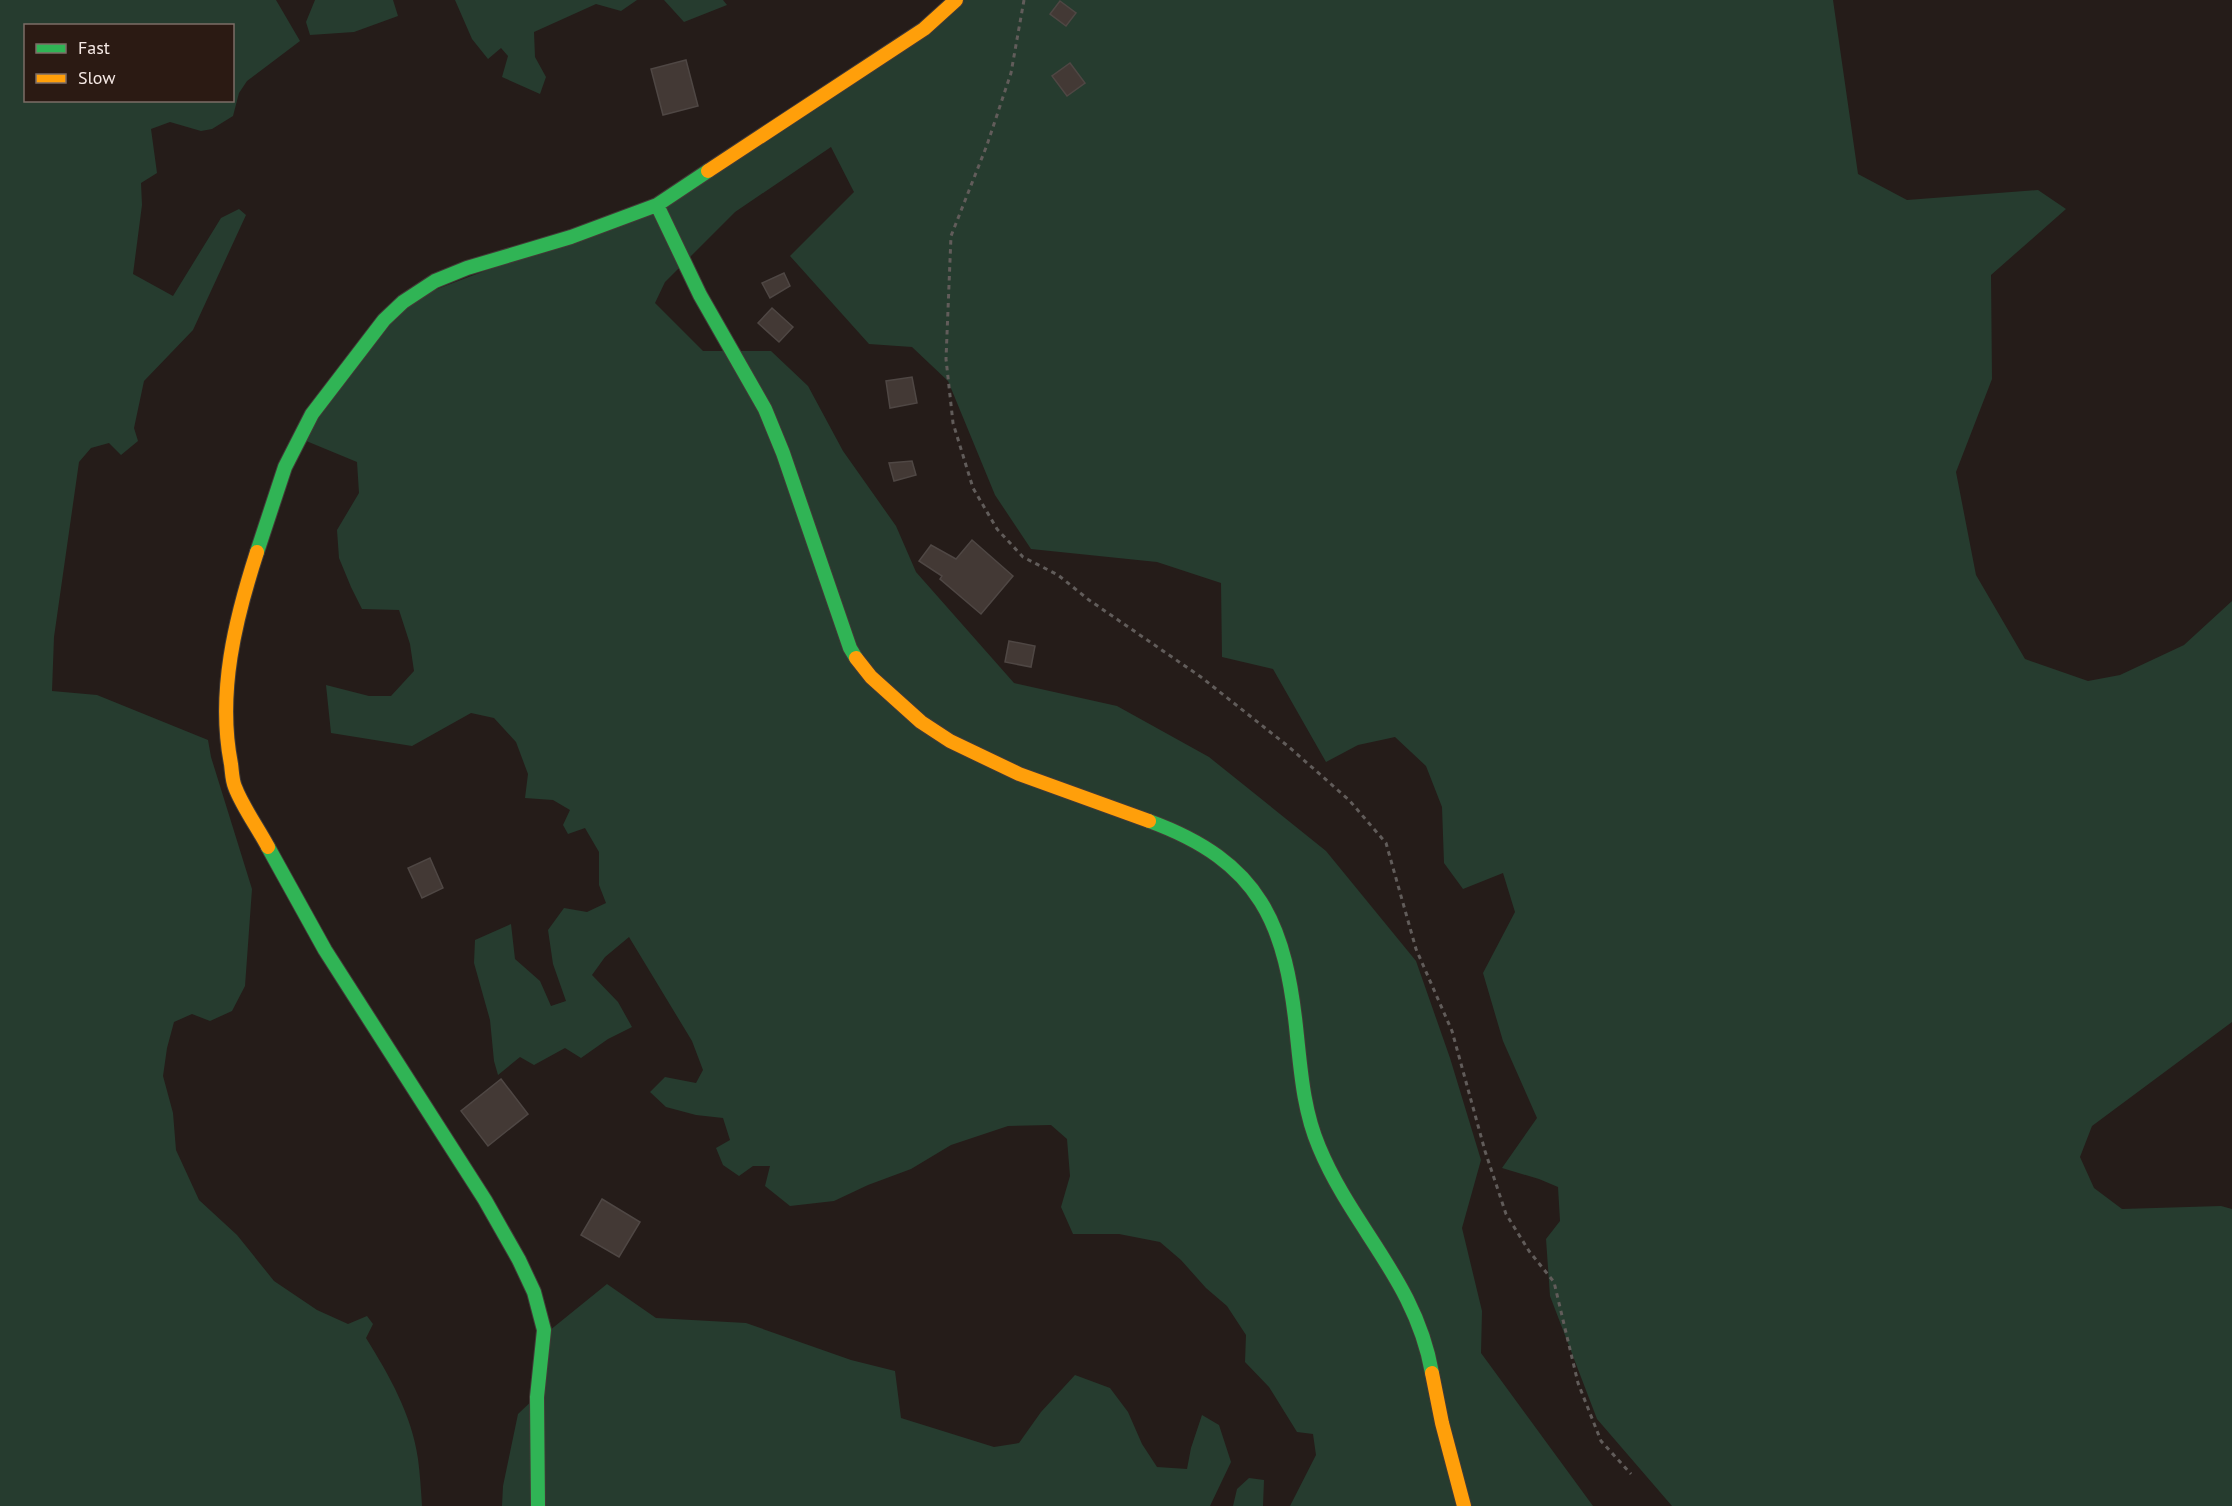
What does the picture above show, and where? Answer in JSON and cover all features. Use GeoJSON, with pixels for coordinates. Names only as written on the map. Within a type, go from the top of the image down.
{"type":"FeatureCollection","features":[{"type":"Feature","properties":{"kind":"street"},"geometry":{"type":"LineString","coordinates":[[538,1506],[538,1382],[544,1326],[536,1295],[484,1200],[383,1045],[325,950],[235,787],[225,720],[226,683],[247,584],[285,467],[312,414],[341,372],[384,320],[403,302],[435,281],[467,268],[571,237],[657,205],[908,40],[956,0]]}},
{"type":"Feature","properties":{"kind":"street"},"geometry":{"type":"LineString","coordinates":[[657,205],[700,295],[765,409],[796,490],[850,648],[860,667],[928,727],[974,754],[1105,805],[1180,831],[1202,843],[1241,875],[1260,900],[1275,926],[1287,956],[1306,1107],[1314,1134],[1339,1190],[1383,1256],[1421,1327],[1464,1506]]}},
{"type":"Feature","properties":{"kind":"path"},"geometry":{"type":"LineString","coordinates":[[1024,0],[1011,73],[987,145],[951,236],[947,370],[953,423],[973,488],[997,529],[1023,557],[1058,575],[1089,600],[1201,677],[1289,747],[1349,800],[1386,843],[1416,949],[1452,1031],[1485,1151],[1506,1214],[1529,1251],[1554,1282],[1578,1383],[1601,1441],[1631,1474]]}},
{"type":"Feature","properties":{"kind":"green space"},"geometry":{"type":"Polygon","coordinates":[[[0,0],[276,0],[300,41],[247,81],[239,93],[233,116],[212,129],[201,131],[170,122],[151,129],[157,173],[141,183],[142,205],[133,274],[173,296],[221,218],[239,209],[246,215],[193,330],[144,381],[134,428],[138,441],[121,455],[109,443],[91,448],[79,462],[54,637],[52,691],[97,695],[208,740],[211,757],[252,889],[245,986],[232,1011],[210,1021],[192,1014],[174,1022],[163,1076],[173,1113],[176,1150],[199,1200],[237,1235],[274,1281],[317,1310],[348,1324],[367,1316],[373,1324],[366,1338],[391,1381],[411,1427],[418,1459],[422,1506],[0,1506],[0,0]]]}},
{"type":"Feature","properties":{"kind":"green space"},"geometry":{"type":"Polygon","coordinates":[[[315,0],[393,0],[398,16],[354,32],[310,35],[306,22],[315,0]]]}},
{"type":"Feature","properties":{"kind":"green space"},"geometry":{"type":"Polygon","coordinates":[[[455,0],[637,0],[621,11],[596,4],[534,32],[535,57],[546,77],[540,94],[502,77],[508,56],[501,48],[488,59],[472,39],[455,0]]]}},
{"type":"Feature","properties":{"kind":"green space"},"geometry":{"type":"Polygon","coordinates":[[[664,0],[723,0],[727,5],[684,22],[664,0]]]}},
{"type":"Feature","properties":{"kind":"green space"},"geometry":{"type":"Polygon","coordinates":[[[956,0],[1833,0],[1858,174],[1907,200],[2038,190],[2066,209],[1991,275],[1992,379],[1956,472],[1976,575],[2025,659],[2088,681],[2120,675],[2184,645],[2232,601],[2232,1022],[2092,1126],[2080,1157],[2094,1188],[2122,1209],[2221,1206],[2232,1209],[2232,1506],[1672,1506],[1597,1419],[1550,1296],[1546,1239],[1560,1221],[1558,1187],[1502,1168],[1537,1118],[1503,1041],[1483,973],[1515,912],[1503,873],[1463,889],[1444,863],[1442,807],[1426,766],[1395,737],[1358,745],[1326,762],[1273,669],[1222,657],[1221,583],[1157,562],[1031,549],[995,495],[948,381],[912,347],[869,344],[790,256],[854,192],[831,147],[735,212],[665,282],[655,303],[703,351],[771,351],[808,386],[843,451],[896,526],[916,572],[1014,683],[1117,706],[1209,757],[1326,851],[1416,961],[1450,1058],[1481,1160],[1462,1228],[1482,1311],[1481,1353],[1593,1506],[1290,1506],[1316,1455],[1313,1434],[1297,1432],[1269,1387],[1245,1362],[1246,1335],[1227,1306],[1160,1242],[1119,1234],[1073,1234],[1061,1207],[1070,1176],[1067,1139],[1051,1125],[1008,1126],[951,1145],[911,1169],[834,1201],[790,1206],[765,1186],[770,1166],[753,1166],[739,1176],[723,1165],[716,1148],[730,1140],[723,1118],[696,1115],[666,1107],[650,1092],[665,1077],[696,1083],[703,1070],[692,1041],[629,937],[605,957],[592,975],[618,1002],[632,1027],[608,1039],[581,1058],[565,1048],[534,1065],[520,1057],[498,1075],[494,1061],[490,1020],[474,963],[475,940],[511,924],[515,959],[540,981],[551,1006],[566,1001],[553,964],[548,930],[564,908],[587,912],[606,903],[599,885],[599,852],[585,828],[568,834],[563,825],[570,810],[553,800],[525,798],[528,774],[516,742],[494,718],[471,713],[412,746],[331,733],[326,685],[369,696],[391,696],[414,671],[410,644],[399,610],[362,609],[339,558],[337,530],[359,493],[357,462],[299,438],[403,302],[629,216],[956,0]]]}},
{"type":"Feature","properties":{"kind":"green space"},"geometry":{"type":"Polygon","coordinates":[[[607,1284],[656,1318],[746,1323],[851,1360],[895,1371],[901,1418],[994,1447],[1019,1443],[1041,1412],[1075,1375],[1110,1388],[1128,1412],[1142,1444],[1157,1467],[1187,1469],[1202,1415],[1219,1425],[1231,1462],[1210,1506],[502,1506],[503,1486],[518,1414],[538,1395],[544,1335],[607,1284]]]}},
{"type":"Feature","properties":{"kind":"green space"},"geometry":{"type":"Polygon","coordinates":[[[1249,1478],[1264,1480],[1263,1506],[1233,1506],[1237,1489],[1249,1478]]]}},
{"type":"Feature","properties":{"kind":"building"},"geometry":{"type":"Polygon","coordinates":[[[1060,1],[1076,13],[1066,26],[1050,14],[1060,1]]]}},
{"type":"Feature","properties":{"kind":"building"},"geometry":{"type":"Polygon","coordinates":[[[686,60],[698,106],[663,115],[651,69],[686,60]]]}},
{"type":"Feature","properties":{"kind":"building"},"geometry":{"type":"Polygon","coordinates":[[[1070,63],[1085,83],[1067,96],[1052,76],[1070,63]]]}},
{"type":"Feature","properties":{"kind":"building"},"geometry":{"type":"Polygon","coordinates":[[[784,273],[790,286],[770,298],[762,283],[784,273]]]}},
{"type":"Feature","properties":{"kind":"building"},"geometry":{"type":"Polygon","coordinates":[[[772,308],[793,327],[779,342],[758,323],[772,308]]]}},
{"type":"Feature","properties":{"kind":"building"},"geometry":{"type":"Polygon","coordinates":[[[912,377],[917,403],[890,408],[886,381],[912,377]]]}},
{"type":"Feature","properties":{"kind":"building"},"geometry":{"type":"Polygon","coordinates":[[[912,461],[916,475],[894,481],[889,463],[912,461]]]}},
{"type":"Feature","properties":{"kind":"building"},"geometry":{"type":"Polygon","coordinates":[[[972,540],[1013,576],[981,614],[940,579],[942,576],[919,561],[931,545],[956,559],[972,540]]]}},
{"type":"Feature","properties":{"kind":"building"},"geometry":{"type":"Polygon","coordinates":[[[1009,641],[1035,646],[1031,667],[1005,662],[1009,641]]]}},
{"type":"Feature","properties":{"kind":"building"},"geometry":{"type":"Polygon","coordinates":[[[430,858],[443,888],[422,898],[408,868],[430,858]]]}},
{"type":"Feature","properties":{"kind":"building"},"geometry":{"type":"Polygon","coordinates":[[[501,1079],[528,1114],[488,1146],[461,1111],[501,1079]]]}},
{"type":"Feature","properties":{"kind":"building"},"geometry":{"type":"Polygon","coordinates":[[[602,1199],[640,1222],[619,1257],[581,1235],[602,1199]]]}},
{"type":"Feature","properties":{"kind":"traffic: fast"},"geometry":{"type":"LineString","coordinates":[[257,552],[285,467],[312,414],[384,320],[403,302],[435,281],[467,268],[571,237],[657,205],[708,171]]}},
{"type":"Feature","properties":{"kind":"traffic: fast"},"geometry":{"type":"LineString","coordinates":[[657,205],[700,295],[765,409],[783,453],[850,648],[856,658]]}},
{"type":"Feature","properties":{"kind":"traffic: fast"},"geometry":{"type":"LineString","coordinates":[[1149,821],[1187,837],[1218,856],[1242,878],[1261,902],[1275,930],[1285,961],[1292,996],[1304,1093],[1314,1134],[1333,1176],[1412,1310],[1424,1340],[1432,1373]]}},
{"type":"Feature","properties":{"kind":"traffic: fast"},"geometry":{"type":"LineString","coordinates":[[268,847],[325,950],[485,1200],[519,1260],[534,1292],[544,1330],[537,1397],[538,1506]]}},
{"type":"Feature","properties":{"kind":"traffic: slow"},"geometry":{"type":"LineString","coordinates":[[708,171],[924,29],[956,0]]}},
{"type":"Feature","properties":{"kind":"traffic: slow"},"geometry":{"type":"LineString","coordinates":[[257,552],[235,630],[227,684],[227,737],[234,784],[268,847]]}},
{"type":"Feature","properties":{"kind":"traffic: slow"},"geometry":{"type":"LineString","coordinates":[[856,658],[871,677],[921,722],[950,741],[1019,774],[1149,821]]}},
{"type":"Feature","properties":{"kind":"traffic: slow"},"geometry":{"type":"LineString","coordinates":[[1432,1373],[1442,1423],[1464,1506]]}}]}
